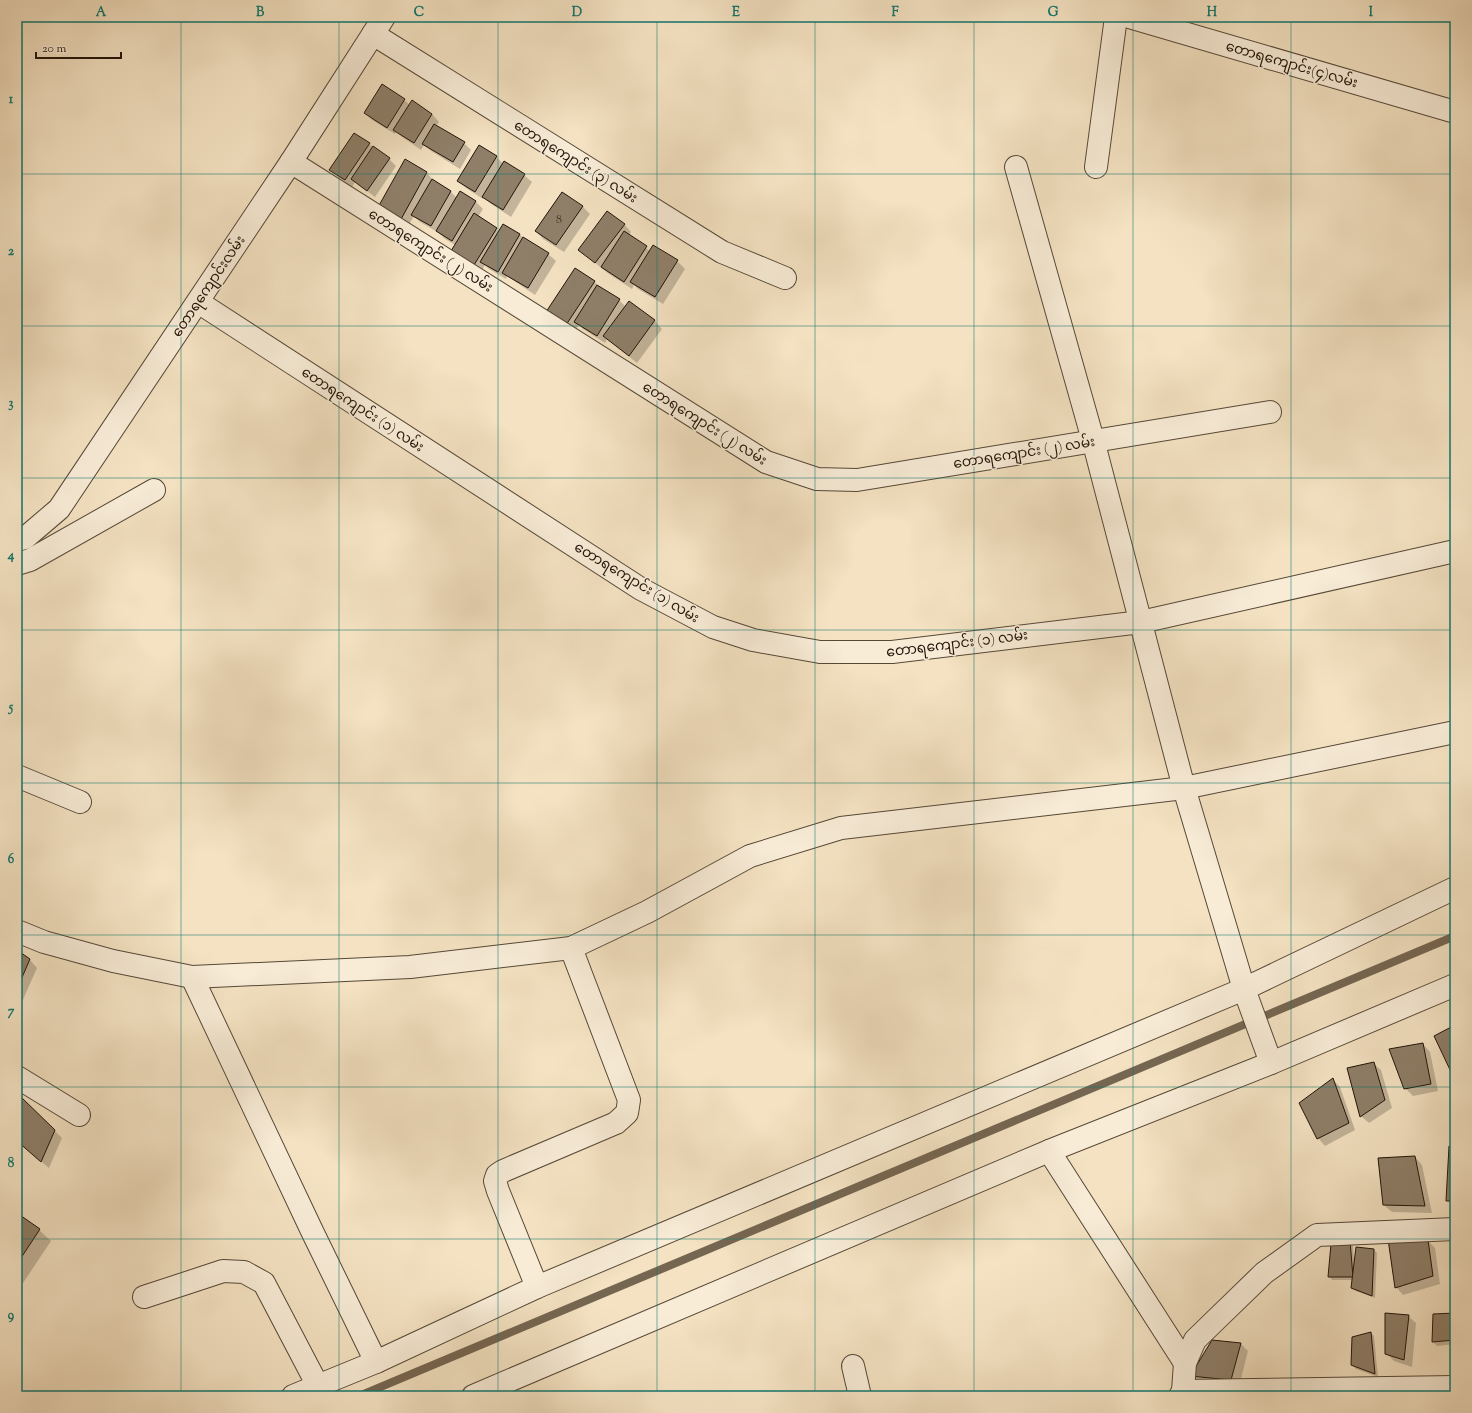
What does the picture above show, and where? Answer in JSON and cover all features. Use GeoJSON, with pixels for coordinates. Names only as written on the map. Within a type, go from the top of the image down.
{"type":"FeatureCollection","features":[{"type":"Feature","properties":{"kind":"street"},"geometry":{"type":"LineString","coordinates":[[1096,167],[1116,17]]}},
{"type":"Feature","properties":{"kind":"street","name":"တောရကျောင်း(၄)လမ်း"},"geometry":{"type":"LineString","coordinates":[[1129,17],[1455,112]]}},
{"type":"Feature","properties":{"kind":"street","name":"တောရကျောင်းလမ်း"},"geometry":{"type":"LineString","coordinates":[[17,540],[25,538],[59,509],[291,162],[378,25]]}},
{"type":"Feature","properties":{"kind":"street","name":"တောရကျောင်း (၃) လမ်း"},"geometry":{"type":"LineString","coordinates":[[378,25],[722,252],[785,278]]}},
{"type":"Feature","properties":{"kind":"street","name":"တောရကျောင်း (၂) လမ်း"},"geometry":{"type":"LineString","coordinates":[[291,162],[766,462],[817,479],[857,480],[1270,412]]}},
{"type":"Feature","properties":{"kind":"street"},"geometry":{"type":"LineString","coordinates":[[1016,167],[1093,440],[1184,788],[1244,989],[1271,1063]]}},
{"type":"Feature","properties":{"kind":"street","name":"တောရကျောင်း (၁) လမ်း"},"geometry":{"type":"LineString","coordinates":[[198,302],[641,589],[713,627],[753,640],[820,652],[892,652],[1141,622],[1455,551]]}},
{"type":"Feature","properties":{"kind":"street"},"geometry":{"type":"LineString","coordinates":[[17,564],[30,560],[154,490]]}},
{"type":"Feature","properties":{"kind":"street"},"geometry":{"type":"LineString","coordinates":[[17,931],[44,942],[113,961],[192,978],[410,967],[571,948],[647,912],[750,856],[841,828],[1184,788],[1455,732]]}},
{"type":"Feature","properties":{"kind":"street"},"geometry":{"type":"LineString","coordinates":[[17,776],[80,802]]}},
{"type":"Feature","properties":{"kind":"street"},"geometry":{"type":"LineString","coordinates":[[293,1396],[376,1362],[537,1287],[1244,989],[1455,888]]}},
{"type":"Feature","properties":{"kind":"street"},"geometry":{"type":"LineString","coordinates":[[537,1287],[498,1191],[495,1181],[497,1174],[616,1123],[627,1113],[629,1100],[571,948]]}},
{"type":"Feature","properties":{"kind":"street"},"geometry":{"type":"LineString","coordinates":[[192,978],[308,1224],[376,1362]]}},
{"type":"Feature","properties":{"kind":"street"},"geometry":{"type":"LineString","coordinates":[[473,1396],[1049,1151],[1271,1063],[1455,985]]}},
{"type":"Feature","properties":{"kind":"street"},"geometry":{"type":"LineString","coordinates":[[17,1077],[79,1115]]}},
{"type":"Feature","properties":{"kind":"street"},"geometry":{"type":"LineString","coordinates":[[1049,1151],[1185,1363]]}},
{"type":"Feature","properties":{"kind":"street"},"geometry":{"type":"LineString","coordinates":[[1455,1229],[1317,1235],[1264,1272],[1195,1340],[1185,1363],[1181,1394],[1455,1387]]}},
{"type":"Feature","properties":{"kind":"street"},"geometry":{"type":"LineString","coordinates":[[144,1297],[223,1271],[244,1272],[264,1283],[318,1386]]}},
{"type":"Feature","properties":{"kind":"street"},"geometry":{"type":"LineString","coordinates":[[853,1366],[860,1396]]}},
{"type":"Feature","properties":{"kind":"building"},"geometry":{"type":"Polygon","coordinates":[[[382,84],[405,99],[387,128],[364,113],[382,84]]]}},
{"type":"Feature","properties":{"kind":"building"},"geometry":{"type":"Polygon","coordinates":[[[412,100],[432,114],[414,143],[393,130],[412,100]]]}},
{"type":"Feature","properties":{"kind":"building"},"geometry":{"type":"Polygon","coordinates":[[[434,124],[465,142],[453,162],[422,144],[434,124]]]}},
{"type":"Feature","properties":{"kind":"building"},"geometry":{"type":"Polygon","coordinates":[[[354,133],[370,143],[345,180],[329,170],[354,133]]]}},
{"type":"Feature","properties":{"kind":"building"},"geometry":{"type":"Polygon","coordinates":[[[479,145],[497,156],[475,192],[457,181],[479,145]]]}},
{"type":"Feature","properties":{"kind":"building"},"geometry":{"type":"Polygon","coordinates":[[[373,146],[390,158],[367,191],[351,179],[373,146]]]}},
{"type":"Feature","properties":{"kind":"building"},"geometry":{"type":"Polygon","coordinates":[[[405,159],[427,172],[400,221],[377,209],[405,159]]]}},
{"type":"Feature","properties":{"kind":"building"},"geometry":{"type":"Polygon","coordinates":[[[504,161],[525,174],[503,210],[482,197],[504,161]]]}},
{"type":"Feature","properties":{"kind":"building"},"geometry":{"type":"Polygon","coordinates":[[[432,179],[451,191],[431,226],[411,215],[432,179]]]}},
{"type":"Feature","properties":{"kind":"building"},"geometry":{"type":"Polygon","coordinates":[[[460,191],[476,201],[452,241],[436,231],[460,191]]]}},
{"type":"Feature","properties":{"kind":"building"},"geometry":{"type":"Polygon","coordinates":[[[562,192],[583,206],[556,245],[535,231],[562,192]]]}},
{"type":"Feature","properties":{"kind":"building"},"geometry":{"type":"Polygon","coordinates":[[[607,211],[625,224],[595,263],[578,250],[607,211]]]}},
{"type":"Feature","properties":{"kind":"building"},"geometry":{"type":"Polygon","coordinates":[[[474,213],[497,228],[474,265],[451,251],[474,213]]]}},
{"type":"Feature","properties":{"kind":"building"},"geometry":{"type":"Polygon","coordinates":[[[503,224],[520,234],[498,272],[480,262],[503,224]]]}},
{"type":"Feature","properties":{"kind":"building"},"geometry":{"type":"Polygon","coordinates":[[[624,231],[647,246],[624,282],[601,267],[624,231]]]}},
{"type":"Feature","properties":{"kind":"building"},"geometry":{"type":"Polygon","coordinates":[[[523,237],[549,253],[528,288],[502,273],[523,237]]]}},
{"type":"Feature","properties":{"kind":"building"},"geometry":{"type":"Polygon","coordinates":[[[653,245],[678,260],[655,297],[630,282],[653,245]]]}},
{"type":"Feature","properties":{"kind":"building"},"geometry":{"type":"Polygon","coordinates":[[[575,268],[595,281],[566,325],[546,312],[575,268]]]}},
{"type":"Feature","properties":{"kind":"building"},"geometry":{"type":"Polygon","coordinates":[[[597,285],[620,299],[597,336],[574,322],[597,285]]]}},
{"type":"Feature","properties":{"kind":"building"},"geometry":{"type":"Polygon","coordinates":[[[629,301],[655,320],[629,356],[603,336],[629,301]]]}},
{"type":"Feature","properties":{"kind":"building"},"geometry":{"type":"Polygon","coordinates":[[[17,950],[30,959],[17,989],[17,950]]]}},
{"type":"Feature","properties":{"kind":"building"},"geometry":{"type":"Polygon","coordinates":[[[1455,1025],[1455,1072],[1452,1074],[1434,1036],[1455,1025]]]}},
{"type":"Feature","properties":{"kind":"building"},"geometry":{"type":"Polygon","coordinates":[[[1423,1043],[1431,1084],[1404,1089],[1389,1049],[1423,1043]]]}},
{"type":"Feature","properties":{"kind":"building"},"geometry":{"type":"Polygon","coordinates":[[[1374,1062],[1385,1100],[1360,1117],[1347,1068],[1374,1062]]]}},
{"type":"Feature","properties":{"kind":"building"},"geometry":{"type":"Polygon","coordinates":[[[1333,1078],[1349,1123],[1317,1139],[1299,1103],[1333,1078]]]}},
{"type":"Feature","properties":{"kind":"building"},"geometry":{"type":"Polygon","coordinates":[[[21,1097],[55,1130],[41,1162],[17,1141],[17,1104],[21,1097]]]}},
{"type":"Feature","properties":{"kind":"building"},"geometry":{"type":"Polygon","coordinates":[[[1449,1146],[1455,1148],[1455,1201],[1446,1201],[1449,1146]]]}},
{"type":"Feature","properties":{"kind":"building"},"geometry":{"type":"Polygon","coordinates":[[[1415,1156],[1425,1206],[1383,1205],[1378,1158],[1415,1156]]]}},
{"type":"Feature","properties":{"kind":"building"},"geometry":{"type":"Polygon","coordinates":[[[17,1213],[40,1229],[17,1264],[17,1213]]]}},
{"type":"Feature","properties":{"kind":"building"},"geometry":{"type":"Polygon","coordinates":[[[1388,1239],[1428,1240],[1433,1276],[1395,1288],[1388,1239]]]}},
{"type":"Feature","properties":{"kind":"building"},"geometry":{"type":"Polygon","coordinates":[[[1350,1241],[1353,1277],[1328,1277],[1331,1244],[1350,1241]]]}},
{"type":"Feature","properties":{"kind":"building"},"geometry":{"type":"Polygon","coordinates":[[[1356,1247],[1374,1249],[1372,1296],[1351,1288],[1356,1247]]]}},
{"type":"Feature","properties":{"kind":"building"},"geometry":{"type":"Polygon","coordinates":[[[1385,1313],[1409,1315],[1404,1360],[1385,1354],[1385,1313]]]}},
{"type":"Feature","properties":{"kind":"building"},"geometry":{"type":"Polygon","coordinates":[[[1455,1313],[1455,1340],[1432,1342],[1433,1314],[1455,1313]]]}},
{"type":"Feature","properties":{"kind":"building"},"geometry":{"type":"Polygon","coordinates":[[[1371,1332],[1375,1374],[1351,1365],[1352,1337],[1371,1332]]]}},
{"type":"Feature","properties":{"kind":"building"},"geometry":{"type":"Polygon","coordinates":[[[1212,1340],[1241,1343],[1231,1380],[1190,1376],[1212,1340]]]}},
{"type":"Feature","properties":{"kind":"waterway"},"geometry":{"type":"LineString","coordinates":[[359,1396],[1455,936]]}}]}
